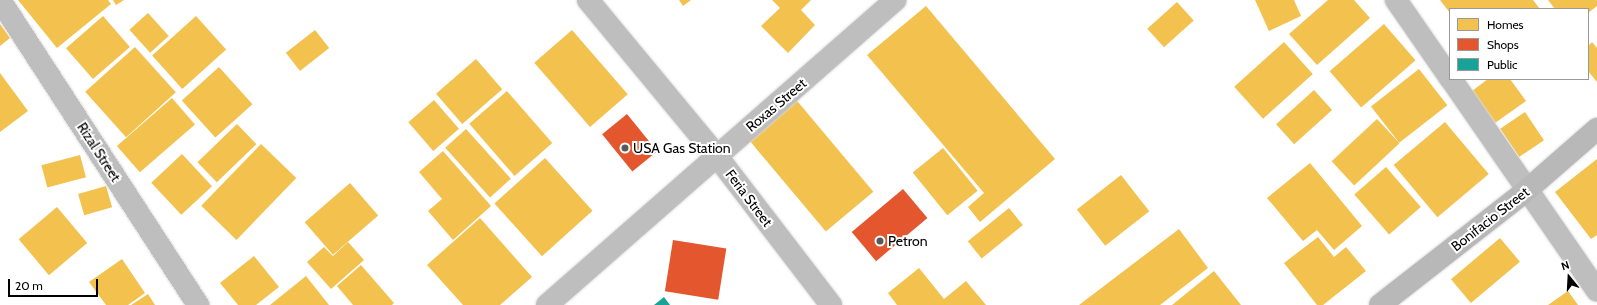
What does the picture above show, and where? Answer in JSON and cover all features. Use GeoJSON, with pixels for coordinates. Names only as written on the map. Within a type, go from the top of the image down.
{"type":"FeatureCollection","features":[{"type":"Feature","properties":{"kind":"street","name":"Rizal Street"},"geometry":{"type":"LineString","coordinates":[[0,0],[198,305]]}},
{"type":"Feature","properties":{"kind":"street","name":"Feria Street"},"geometry":{"type":"LineString","coordinates":[[588,0],[716,155],[831,305]]}},
{"type":"Feature","properties":{"kind":"street","name":"Roxas Street"},"geometry":{"type":"LineString","coordinates":[[547,305],[716,155],[847,46],[896,0]]}},
{"type":"Feature","properties":{"kind":"street"},"geometry":{"type":"LineString","coordinates":[[1396,0],[1449,77]]}},
{"type":"Feature","properties":{"kind":"street"},"geometry":{"type":"LineString","coordinates":[[1451,80],[1597,291]]}},
{"type":"Feature","properties":{"kind":"street","name":"Bonifacio Street"},"geometry":{"type":"LineString","coordinates":[[1380,305],[1527,190],[1597,129]]}},
{"type":"Feature","properties":{"kind":"building: Homes"},"geometry":{"type":"Polygon","coordinates":[[[18,0],[108,0],[111,4],[57,48],[18,0]]]}},
{"type":"Feature","properties":{"kind":"building: Homes"},"geometry":{"type":"Polygon","coordinates":[[[113,0],[124,0],[116,5],[113,0]]]}},
{"type":"Feature","properties":{"kind":"building: Homes"},"geometry":{"type":"Polygon","coordinates":[[[679,0],[691,0],[683,6],[679,0]]]}},
{"type":"Feature","properties":{"kind":"building: Homes"},"geometry":{"type":"Polygon","coordinates":[[[772,0],[811,0],[801,10],[815,25],[788,53],[761,26],[780,8],[772,0]]]}},
{"type":"Feature","properties":{"kind":"building: Homes"},"geometry":{"type":"Polygon","coordinates":[[[1255,0],[1294,0],[1301,16],[1269,31],[1255,0]]]}},
{"type":"Feature","properties":{"kind":"building: Homes"},"geometry":{"type":"Polygon","coordinates":[[[1328,0],[1354,0],[1370,18],[1317,65],[1289,34],[1328,0]]]}},
{"type":"Feature","properties":{"kind":"building: Homes"},"geometry":{"type":"Polygon","coordinates":[[[1440,0],[1533,0],[1539,8],[1449,8],[1449,12],[1440,0]]]}},
{"type":"Feature","properties":{"kind":"building: Homes"},"geometry":{"type":"Polygon","coordinates":[[[1548,0],[1597,0],[1597,6],[1589,12],[1589,8],[1554,8],[1548,0]]]}},
{"type":"Feature","properties":{"kind":"building: Homes"},"geometry":{"type":"Polygon","coordinates":[[[1177,2],[1194,21],[1164,47],[1147,29],[1177,2]]]}},
{"type":"Feature","properties":{"kind":"building: Homes"},"geometry":{"type":"Polygon","coordinates":[[[926,6],[1055,159],[980,222],[968,207],[984,193],[867,55],[926,6]]]}},
{"type":"Feature","properties":{"kind":"building: Homes"},"geometry":{"type":"Polygon","coordinates":[[[148,13],[169,36],[150,53],[129,30],[148,13]]]}},
{"type":"Feature","properties":{"kind":"building: Homes"},"geometry":{"type":"Polygon","coordinates":[[[103,16],[130,47],[93,79],[66,48],[103,16]]]}},
{"type":"Feature","properties":{"kind":"building: Homes"},"geometry":{"type":"Polygon","coordinates":[[[196,16],[226,49],[182,89],[152,55],[196,16]]]}},
{"type":"Feature","properties":{"kind":"building: Homes"},"geometry":{"type":"Polygon","coordinates":[[[0,24],[10,38],[0,46],[0,24]]]}},
{"type":"Feature","properties":{"kind":"building: Homes"},"geometry":{"type":"Polygon","coordinates":[[[1384,24],[1415,60],[1361,107],[1330,71],[1384,24]]]}},
{"type":"Feature","properties":{"kind":"building: Homes"},"geometry":{"type":"Polygon","coordinates":[[[315,30],[329,48],[300,71],[286,53],[315,30]]]}},
{"type":"Feature","properties":{"kind":"building: Homes"},"geometry":{"type":"Polygon","coordinates":[[[572,30],[628,94],[590,127],[534,63],[572,30]]]}},
{"type":"Feature","properties":{"kind":"building: Homes"},"geometry":{"type":"Polygon","coordinates":[[[1284,42],[1313,74],[1263,119],[1234,87],[1284,42]]]}},
{"type":"Feature","properties":{"kind":"building: Homes"},"geometry":{"type":"Polygon","coordinates":[[[1592,42],[1597,48],[1597,82],[1589,72],[1589,45],[1592,42]]]}},
{"type":"Feature","properties":{"kind":"building: Homes"},"geometry":{"type":"Polygon","coordinates":[[[135,47],[176,92],[126,137],[85,92],[135,47]]]}},
{"type":"Feature","properties":{"kind":"building: Homes"},"geometry":{"type":"Polygon","coordinates":[[[476,59],[502,89],[462,124],[436,94],[476,59]]]}},
{"type":"Feature","properties":{"kind":"building: Homes"},"geometry":{"type":"Polygon","coordinates":[[[219,67],[252,104],[215,138],[182,100],[219,67]]]}},
{"type":"Feature","properties":{"kind":"building: Homes"},"geometry":{"type":"Polygon","coordinates":[[[1419,69],[1447,105],[1399,143],[1371,107],[1419,69]]]}},
{"type":"Feature","properties":{"kind":"building: Homes"},"geometry":{"type":"Polygon","coordinates":[[[0,73],[28,111],[0,132],[0,73]]]}},
{"type":"Feature","properties":{"kind":"building: Homes"},"geometry":{"type":"Polygon","coordinates":[[[1487,80],[1511,80],[1526,101],[1495,123],[1472,91],[1487,80]]]}},
{"type":"Feature","properties":{"kind":"building: Homes"},"geometry":{"type":"Polygon","coordinates":[[[1314,90],[1332,110],[1294,144],[1276,124],[1314,90]]]}},
{"type":"Feature","properties":{"kind":"building: Homes"},"geometry":{"type":"Polygon","coordinates":[[[507,91],[552,143],[515,176],[469,124],[507,91]]]}},
{"type":"Feature","properties":{"kind":"building: Homes"},"geometry":{"type":"Polygon","coordinates":[[[793,96],[873,192],[826,232],[746,136],[793,96]]]}},
{"type":"Feature","properties":{"kind":"building: Homes"},"geometry":{"type":"Polygon","coordinates":[[[172,98],[195,124],[140,172],[117,146],[172,98]]]}},
{"type":"Feature","properties":{"kind":"building: Homes"},"geometry":{"type":"Polygon","coordinates":[[[434,100],[459,129],[433,151],[408,122],[434,100]]]}},
{"type":"Feature","properties":{"kind":"building: Homes"},"geometry":{"type":"Polygon","coordinates":[[[1525,112],[1544,140],[1519,157],[1500,129],[1525,112]]]}},
{"type":"Feature","properties":{"kind":"building: Homes"},"geometry":{"type":"Polygon","coordinates":[[[1377,119],[1400,143],[1354,185],[1332,161],[1377,119]]]}},
{"type":"Feature","properties":{"kind":"building: Homes"},"geometry":{"type":"Polygon","coordinates":[[[1445,122],[1489,174],[1437,217],[1394,165],[1445,122]]]}},
{"type":"Feature","properties":{"kind":"building: Homes"},"geometry":{"type":"Polygon","coordinates":[[[237,124],[256,144],[217,182],[197,162],[237,124]]]}},
{"type":"Feature","properties":{"kind":"building: Homes"},"geometry":{"type":"Polygon","coordinates":[[[466,129],[511,179],[490,198],[445,148],[466,129]]]}},
{"type":"Feature","properties":{"kind":"building: Homes"},"geometry":{"type":"Polygon","coordinates":[[[261,144],[296,178],[237,240],[201,206],[261,144]]]}},
{"type":"Feature","properties":{"kind":"building: Homes"},"geometry":{"type":"Polygon","coordinates":[[[943,148],[978,191],[947,215],[913,173],[943,148]]]}},
{"type":"Feature","properties":{"kind":"building: Homes"},"geometry":{"type":"Polygon","coordinates":[[[443,151],[491,206],[453,240],[428,211],[442,199],[419,172],[443,151]]]}},
{"type":"Feature","properties":{"kind":"building: Homes"},"geometry":{"type":"Polygon","coordinates":[[[182,154],[212,186],[181,215],[151,183],[182,154]]]}},
{"type":"Feature","properties":{"kind":"building: Homes"},"geometry":{"type":"Polygon","coordinates":[[[80,155],[86,177],[47,188],[41,165],[80,155]]]}},
{"type":"Feature","properties":{"kind":"building: Homes"},"geometry":{"type":"Polygon","coordinates":[[[545,158],[593,211],[542,256],[494,204],[545,158]]]}},
{"type":"Feature","properties":{"kind":"building: Homes"},"geometry":{"type":"Polygon","coordinates":[[[1597,159],[1597,235],[1591,239],[1555,192],[1597,159]]]}},
{"type":"Feature","properties":{"kind":"building: Homes"},"geometry":{"type":"Polygon","coordinates":[[[1310,163],[1362,226],[1334,250],[1317,230],[1303,241],[1267,198],[1310,163]]]}},
{"type":"Feature","properties":{"kind":"building: Homes"},"geometry":{"type":"Polygon","coordinates":[[[1386,167],[1421,207],[1389,235],[1354,195],[1386,167]]]}},
{"type":"Feature","properties":{"kind":"building: Homes"},"geometry":{"type":"Polygon","coordinates":[[[1121,175],[1149,211],[1105,246],[1077,209],[1121,175]]]}},
{"type":"Feature","properties":{"kind":"building: Homes"},"geometry":{"type":"Polygon","coordinates":[[[350,183],[378,215],[333,255],[305,222],[350,183]]]}},
{"type":"Feature","properties":{"kind":"building: Homes"},"geometry":{"type":"Polygon","coordinates":[[[106,186],[112,207],[84,215],[78,194],[106,186]]]}},
{"type":"Feature","properties":{"kind":"building: Homes"},"geometry":{"type":"Polygon","coordinates":[[[57,207],[87,243],[49,275],[19,239],[57,207]]]}},
{"type":"Feature","properties":{"kind":"building: Homes"},"geometry":{"type":"Polygon","coordinates":[[[1009,208],[1023,225],[982,258],[968,241],[1009,208]]]}},
{"type":"Feature","properties":{"kind":"building: Homes"},"geometry":{"type":"Polygon","coordinates":[[[480,218],[532,277],[500,305],[463,305],[427,265],[480,218]]]}},
{"type":"Feature","properties":{"kind":"building: Homes"},"geometry":{"type":"Polygon","coordinates":[[[1179,229],[1208,268],[1160,305],[1079,305],[1179,229]]]}},
{"type":"Feature","properties":{"kind":"building: Homes"},"geometry":{"type":"Polygon","coordinates":[[[1318,237],[1334,257],[1346,247],[1366,271],[1323,305],[1317,305],[1284,263],[1318,237]]]}},
{"type":"Feature","properties":{"kind":"building: Homes"},"geometry":{"type":"Polygon","coordinates":[[[1500,238],[1520,262],[1471,303],[1451,279],[1500,238]]]}},
{"type":"Feature","properties":{"kind":"building: Homes"},"geometry":{"type":"Polygon","coordinates":[[[348,242],[364,260],[331,289],[307,262],[324,247],[333,256],[348,242]]]}},
{"type":"Feature","properties":{"kind":"building: Homes"},"geometry":{"type":"Polygon","coordinates":[[[254,256],[279,287],[256,305],[238,305],[220,283],[254,256]]]}},
{"type":"Feature","properties":{"kind":"building: Homes"},"geometry":{"type":"Polygon","coordinates":[[[122,259],[145,293],[128,305],[106,305],[89,282],[122,259]]]}},
{"type":"Feature","properties":{"kind":"building: Homes"},"geometry":{"type":"Polygon","coordinates":[[[361,265],[394,303],[392,305],[353,305],[337,286],[361,265]]]}},
{"type":"Feature","properties":{"kind":"building: Homes"},"geometry":{"type":"Polygon","coordinates":[[[919,268],[944,299],[966,281],[986,305],[897,305],[888,293],[919,268]]]}},
{"type":"Feature","properties":{"kind":"building: Homes"},"geometry":{"type":"Polygon","coordinates":[[[1214,271],[1241,305],[1172,305],[1214,271]]]}},
{"type":"Feature","properties":{"kind":"building: Homes"},"geometry":{"type":"Polygon","coordinates":[[[306,276],[329,305],[270,305],[306,276]]]}},
{"type":"Feature","properties":{"kind":"building: Homes"},"geometry":{"type":"Polygon","coordinates":[[[1568,291],[1578,305],[1548,305],[1568,291]]]}},
{"type":"Feature","properties":{"kind":"building: Homes"},"geometry":{"type":"Polygon","coordinates":[[[148,294],[155,305],[131,305],[148,294]]]}},
{"type":"Feature","properties":{"kind":"building: Shops"},"geometry":{"type":"Polygon","coordinates":[[[627,114],[657,151],[632,171],[602,134],[627,114]]]}},
{"type":"Feature","properties":{"kind":"building: Shops"},"geometry":{"type":"Polygon","coordinates":[[[903,189],[927,218],[876,261],[852,232],[903,189]]]}},
{"type":"Feature","properties":{"kind":"building: Shops"},"geometry":{"type":"Polygon","coordinates":[[[673,240],[726,248],[718,300],[665,291],[673,240]]]}},
{"type":"Feature","properties":{"kind":"building: Public"},"geometry":{"type":"Polygon","coordinates":[[[664,297],[670,305],[654,305],[664,297]]]}},
{"type":"Feature","properties":{"kind":"place","name":"USA Gas Station"},"geometry":{"type":"Point","coordinates":[625,148]}},
{"type":"Feature","properties":{"kind":"place","name":"Petron"},"geometry":{"type":"Point","coordinates":[880,241]}}]}
